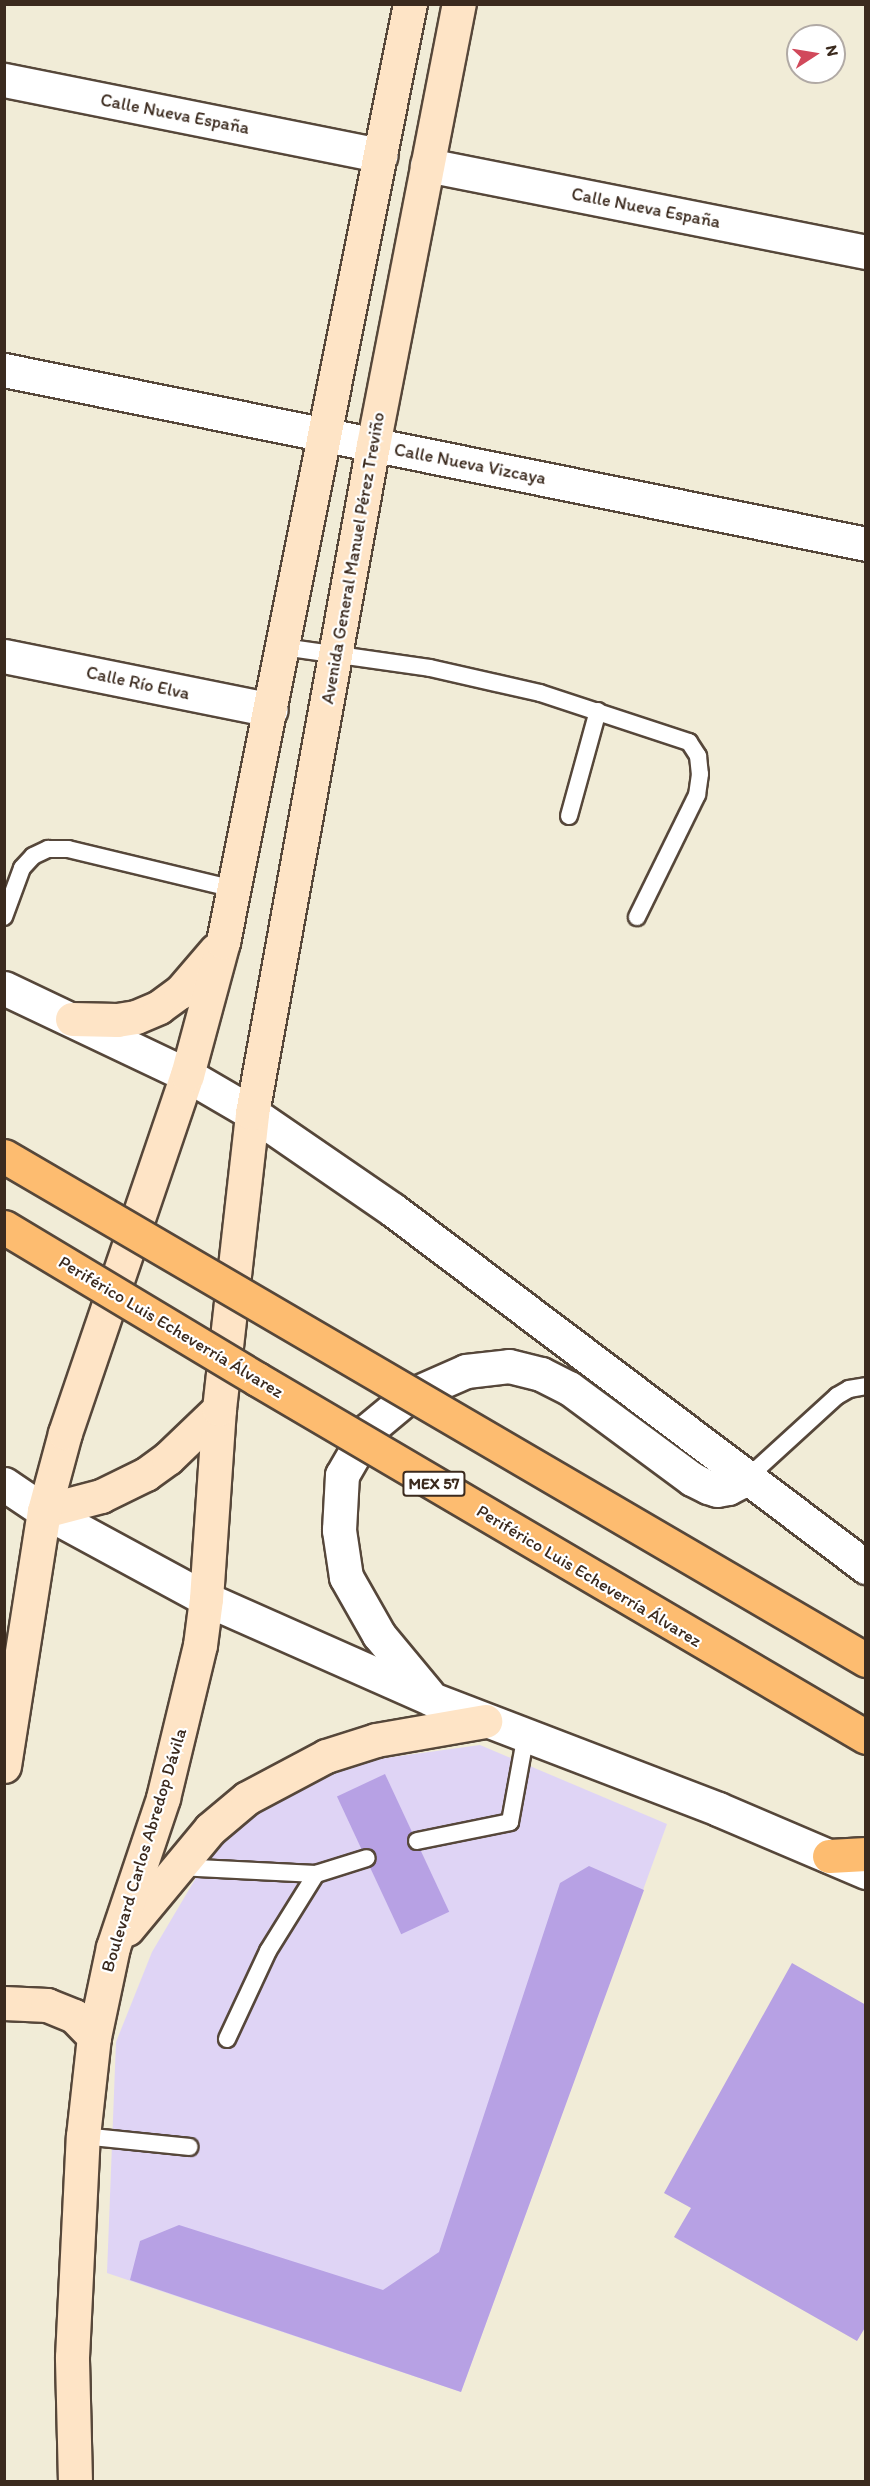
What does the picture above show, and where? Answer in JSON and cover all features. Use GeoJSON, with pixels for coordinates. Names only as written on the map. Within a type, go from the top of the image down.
{"type":"FeatureCollection","features":[{"type":"Feature","properties":{"kind":"highway"},"geometry":{"type":"LineString","coordinates":[[4,1156],[866,1660]]}},
{"type":"Feature","properties":{"kind":"highway","name":"Periférico Luis Echeverría Álvarez"},"geometry":{"type":"LineString","coordinates":[[4,1227],[257,1379],[866,1737]]}},
{"type":"Feature","properties":{"kind":"highway"},"geometry":{"type":"LineString","coordinates":[[829,1856],[866,1854]]}},
{"type":"Feature","properties":{"kind":"main road"},"geometry":{"type":"LineString","coordinates":[[4,1766],[44,1511],[65,1433],[187,1075],[223,942],[410,4]]}},
{"type":"Feature","properties":{"kind":"main road","name":"Avenida General Manuel Pérez Treviño"},"geometry":{"type":"LineString","coordinates":[[252,1113],[337,654],[373,445],[459,4]]}},
{"type":"Feature","properties":{"kind":"main road"},"geometry":{"type":"LineString","coordinates":[[72,1019],[117,1020],[136,1017],[159,1007],[188,983],[223,942]]}},
{"type":"Feature","properties":{"kind":"main road","name":"Boulevard Carlos Abredop Dávila"},"geometry":{"type":"LineString","coordinates":[[75,2481],[72,2357],[83,2136],[94,2037],[113,1947],[163,1798],[200,1645],[206,1599],[219,1410],[252,1113]]}},
{"type":"Feature","properties":{"kind":"main road"},"geometry":{"type":"LineString","coordinates":[[44,1511],[100,1496],[146,1474],[168,1458],[219,1410]]}},
{"type":"Feature","properties":{"kind":"main road"},"geometry":{"type":"LineString","coordinates":[[113,1947],[210,1829],[247,1798],[326,1756],[376,1740],[485,1721]]}},
{"type":"Feature","properties":{"kind":"main road"},"geometry":{"type":"LineString","coordinates":[[4,2003],[47,2005],[74,2016],[94,2037]]}},
{"type":"Feature","properties":{"kind":"street","name":"Calle Nueva España"},"geometry":{"type":"LineString","coordinates":[[4,80],[381,155]]}},
{"type":"Feature","properties":{"kind":"street","name":"Calle Nueva España"},"geometry":{"type":"LineString","coordinates":[[427,165],[866,252]]}},
{"type":"Feature","properties":{"kind":"street","name":"Calle Nueva Vizcaya"},"geometry":{"type":"LineString","coordinates":[[4,370],[866,544]]}},
{"type":"Feature","properties":{"kind":"street","name":"Calle Río Elva"},"geometry":{"type":"LineString","coordinates":[[4,656],[271,710]]}},
{"type":"Feature","properties":{"kind":"street"},"geometry":{"type":"LineString","coordinates":[[4,988],[187,1075],[252,1113],[393,1210],[746,1479],[866,1567]]}},
{"type":"Feature","properties":{"kind":"street"},"geometry":{"type":"LineString","coordinates":[[432,1699],[379,1635],[346,1577],[339,1530],[342,1475],[368,1430],[409,1396],[466,1371],[508,1366],[531,1371],[569,1388],[692,1479],[717,1490],[728,1488],[746,1479]]}},
{"type":"Feature","properties":{"kind":"street"},"geometry":{"type":"LineString","coordinates":[[4,1484],[44,1511],[206,1599],[485,1721],[526,1734],[866,1872]]}},
{"type":"Feature","properties":{"kind":"lane"},"geometry":{"type":"LineString","coordinates":[[283,647],[430,668],[540,693],[689,742],[698,756],[700,774],[698,795],[637,917]]}},
{"type":"Feature","properties":{"kind":"lane"},"geometry":{"type":"LineString","coordinates":[[569,816],[598,711]]}},
{"type":"Feature","properties":{"kind":"lane"},"geometry":{"type":"LineString","coordinates":[[4,917],[22,868],[33,856],[48,849],[68,849],[234,889]]}},
{"type":"Feature","properties":{"kind":"lane"},"geometry":{"type":"LineString","coordinates":[[746,1479],[837,1396],[849,1389],[866,1386]]}},
{"type":"Feature","properties":{"kind":"lane"},"geometry":{"type":"LineString","coordinates":[[417,1841],[510,1822],[526,1734]]}},
{"type":"Feature","properties":{"kind":"lane"},"geometry":{"type":"LineString","coordinates":[[177,1867],[316,1874],[367,1858]]}},
{"type":"Feature","properties":{"kind":"lane"},"geometry":{"type":"LineString","coordinates":[[227,2039],[268,1951],[316,1874]]}},
{"type":"Feature","properties":{"kind":"lane"},"geometry":{"type":"LineString","coordinates":[[83,2136],[189,2147]]}},
{"type":"Feature","properties":{"kind":"shaded area"},"geometry":{"type":"Polygon","coordinates":[[[480,1745],[667,1824],[461,2392],[107,2273],[116,2042],[152,1952],[216,1844],[327,1766],[480,1745]]]}},
{"type":"Feature","properties":{"kind":"building"},"geometry":{"type":"Polygon","coordinates":[[[385,1774],[449,1912],[401,1934],[337,1796],[385,1774]]]}},
{"type":"Feature","properties":{"kind":"building"},"geometry":{"type":"Polygon","coordinates":[[[589,1866],[644,1890],[461,2392],[130,2280],[140,2241],[179,2225],[383,2290],[439,2252],[560,1883],[589,1866]]]}},
{"type":"Feature","properties":{"kind":"building"},"geometry":{"type":"Polygon","coordinates":[[[792,1963],[866,2005],[866,2326],[857,2341],[674,2237],[691,2208],[664,2193],[792,1963]]]}}]}
